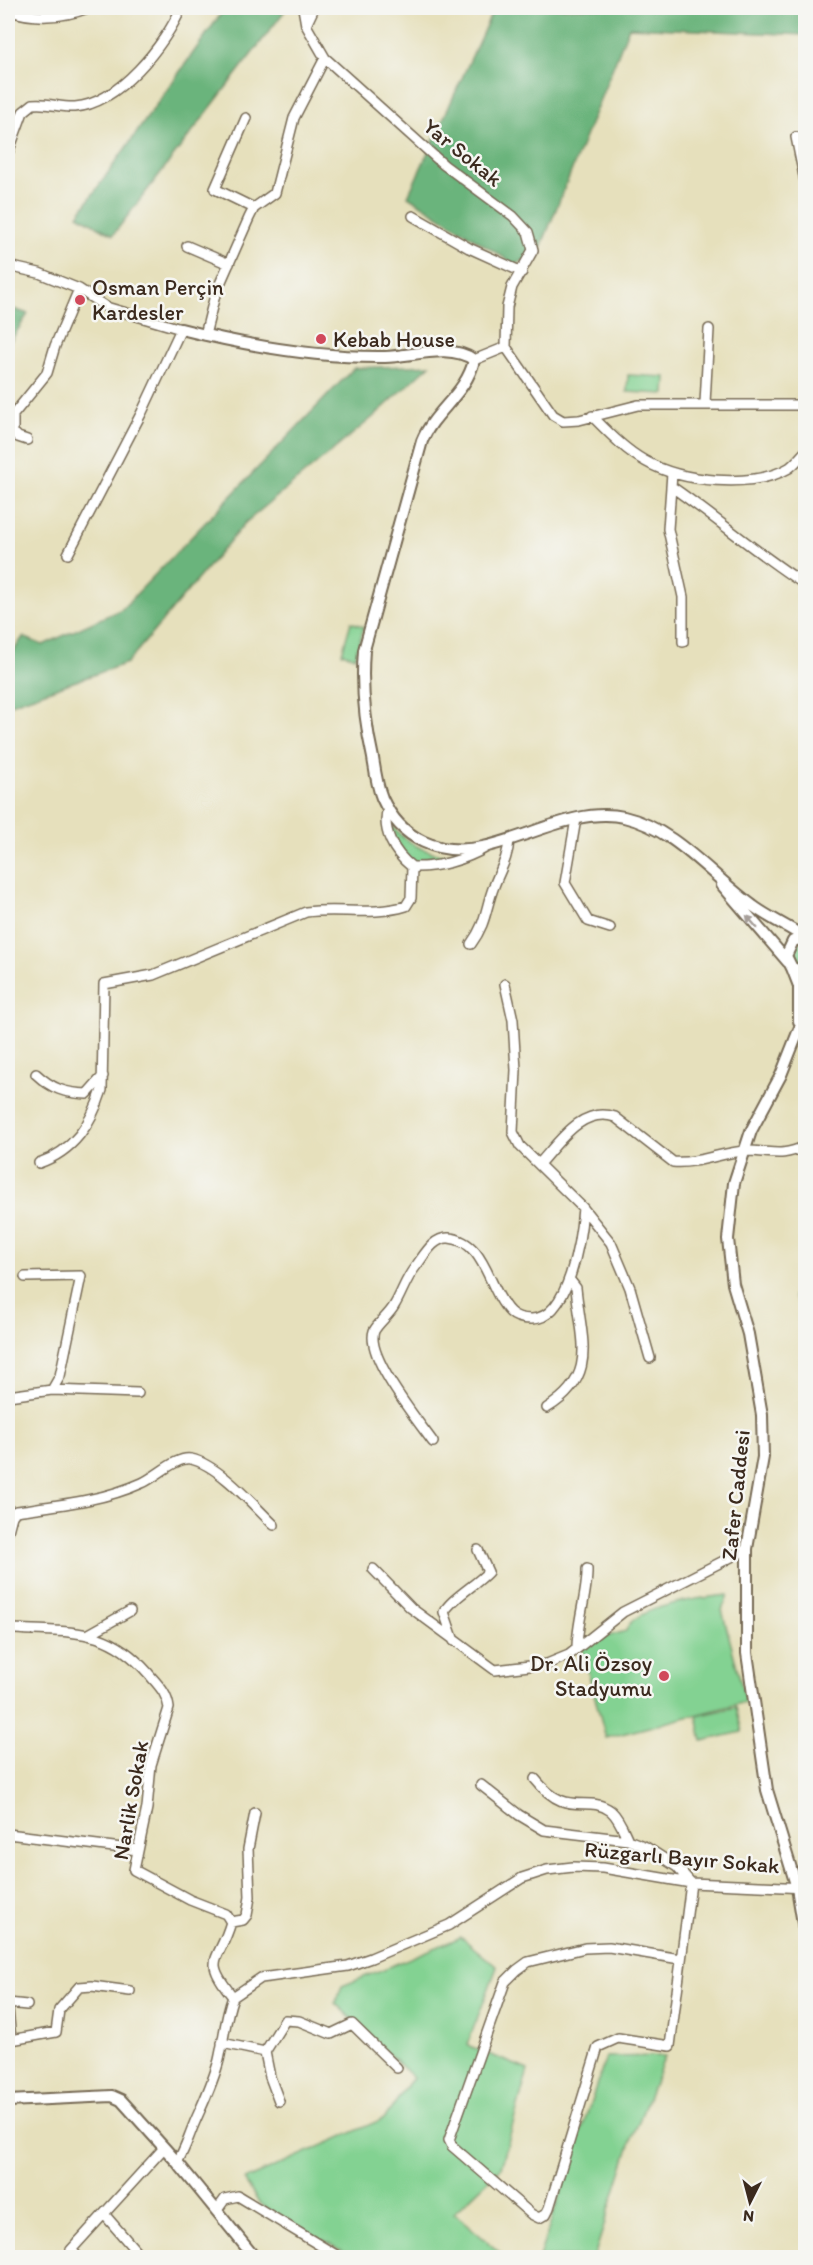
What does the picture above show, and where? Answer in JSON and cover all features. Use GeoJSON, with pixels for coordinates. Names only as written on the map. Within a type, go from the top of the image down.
{"type":"FeatureCollection","features":[{"type":"Feature","properties":{"kind":"street"},"geometry":{"type":"LineString","coordinates":[[8,10],[40,16],[61,15],[88,8]]}},
{"type":"Feature","properties":{"kind":"street"},"geometry":{"type":"LineString","coordinates":[[8,153],[10,141],[23,112],[33,104],[76,107],[115,91],[161,42],[180,8]]}},
{"type":"Feature","properties":{"kind":"street","name":"Yar Sokak"},"geometry":{"type":"LineString","coordinates":[[303,8],[306,25],[325,58],[444,165],[513,216],[528,232],[533,250],[512,287],[507,307],[506,347]]}},
{"type":"Feature","properties":{"kind":"street"},"geometry":{"type":"LineString","coordinates":[[306,25],[314,8]]}},
{"type":"Feature","properties":{"kind":"street"},"geometry":{"type":"LineString","coordinates":[[205,335],[215,295],[254,208],[275,193],[294,118],[325,58]]}},
{"type":"Feature","properties":{"kind":"street"},"geometry":{"type":"LineString","coordinates":[[246,118],[215,189],[254,208]]}},
{"type":"Feature","properties":{"kind":"street"},"geometry":{"type":"LineString","coordinates":[[796,137],[806,186]]}},
{"type":"Feature","properties":{"kind":"street"},"geometry":{"type":"LineString","coordinates":[[8,176],[8,182]]}},
{"type":"Feature","properties":{"kind":"street"},"geometry":{"type":"LineString","coordinates":[[413,216],[469,248],[522,272]]}},
{"type":"Feature","properties":{"kind":"street"},"geometry":{"type":"LineString","coordinates":[[186,246],[229,264]]}},
{"type":"Feature","properties":{"kind":"street"},"geometry":{"type":"LineString","coordinates":[[8,266],[39,273],[79,289],[106,307],[205,335],[311,354],[382,357],[450,351],[464,353],[474,360]]}},
{"type":"Feature","properties":{"kind":"street"},"geometry":{"type":"LineString","coordinates":[[27,440],[18,437],[13,432],[13,415],[47,373],[55,346],[79,289]]}},
{"type":"Feature","properties":{"kind":"street"},"geometry":{"type":"LineString","coordinates":[[68,554],[142,412],[181,329]]}},
{"type":"Feature","properties":{"kind":"street"},"geometry":{"type":"LineString","coordinates":[[705,403],[709,329]]}},
{"type":"Feature","properties":{"kind":"street"},"geometry":{"type":"LineString","coordinates":[[805,937],[753,906],[718,880],[675,840],[645,823],[600,814],[490,845],[457,850],[426,844],[403,829],[387,808],[378,785],[367,730],[361,679],[364,650],[422,441],[428,426],[466,380],[474,360],[506,347],[553,415],[563,420],[579,420],[638,405],[705,403],[806,405]]}},
{"type":"Feature","properties":{"kind":"street"},"geometry":{"type":"LineString","coordinates":[[592,416],[610,435],[645,461],[672,473],[714,480],[762,478],[790,467],[806,451]]}},
{"type":"Feature","properties":{"kind":"street"},"geometry":{"type":"LineString","coordinates":[[672,473],[668,529],[683,597],[683,642]]}},
{"type":"Feature","properties":{"kind":"street"},"geometry":{"type":"LineString","coordinates":[[672,487],[718,520],[761,556],[806,585]]}},
{"type":"Feature","properties":{"kind":"street"},"geometry":{"type":"LineString","coordinates":[[387,808],[384,819],[390,840],[400,857],[412,867],[444,863],[474,855],[490,845]]}},
{"type":"Feature","properties":{"kind":"street"},"geometry":{"type":"LineString","coordinates":[[576,819],[565,883],[588,921],[610,928]]}},
{"type":"Feature","properties":{"kind":"street"},"geometry":{"type":"LineString","coordinates":[[471,944],[484,926],[494,885],[508,853],[509,840]]}},
{"type":"Feature","properties":{"kind":"street"},"geometry":{"type":"LineString","coordinates":[[39,1163],[59,1156],[85,1127],[98,1104],[103,1076],[104,984],[153,975],[306,912],[326,910],[378,912],[406,906],[411,898],[412,867]]}},
{"type":"Feature","properties":{"kind":"street","name":"Zafer Caddesi"},"geometry":{"type":"LineString","coordinates":[[718,880],[730,897],[790,965],[800,992],[799,1027]]}},
{"type":"Feature","properties":{"kind":"street"},"geometry":{"type":"LineString","coordinates":[[790,965],[788,946],[793,941],[805,937]]}},
{"type":"Feature","properties":{"kind":"street","name":"Zafer Caddesi"},"geometry":{"type":"LineString","coordinates":[[790,965],[806,973]]}},
{"type":"Feature","properties":{"kind":"street"},"geometry":{"type":"LineString","coordinates":[[505,984],[513,1020],[516,1070],[513,1132],[520,1146],[602,1230],[620,1260],[650,1358]]}},
{"type":"Feature","properties":{"kind":"street","name":"Zafer Caddesi"},"geometry":{"type":"LineString","coordinates":[[806,1012],[781,1074],[752,1131],[734,1183],[729,1239],[734,1284],[748,1334],[762,1415],[763,1457],[747,1550],[747,1653],[761,1761],[776,1825],[801,1888],[806,1941]]}},
{"type":"Feature","properties":{"kind":"street"},"geometry":{"type":"LineString","coordinates":[[36,1074],[50,1086],[73,1093],[87,1094],[103,1076]]}},
{"type":"Feature","properties":{"kind":"street"},"geometry":{"type":"LineString","coordinates":[[539,1164],[574,1126],[591,1116],[604,1114],[615,1118],[673,1162],[705,1161],[745,1151],[788,1154],[806,1146]]}},
{"type":"Feature","properties":{"kind":"street"},"geometry":{"type":"LineString","coordinates":[[433,1442],[378,1359],[374,1340],[374,1331],[393,1308],[412,1271],[435,1242],[446,1238],[466,1244],[476,1253],[504,1305],[511,1313],[523,1318],[540,1318],[550,1313],[570,1280],[581,1230],[583,1208]]}},
{"type":"Feature","properties":{"kind":"street"},"geometry":{"type":"LineString","coordinates":[[25,1277],[81,1276],[60,1376],[52,1390]]}},
{"type":"Feature","properties":{"kind":"street"},"geometry":{"type":"LineString","coordinates":[[547,1408],[572,1390],[580,1374],[583,1357],[576,1288],[570,1280]]}},
{"type":"Feature","properties":{"kind":"street"},"geometry":{"type":"LineString","coordinates":[[8,1396],[52,1390],[138,1393]]}},
{"type":"Feature","properties":{"kind":"street"},"geometry":{"type":"LineString","coordinates":[[8,1531],[10,1513],[115,1495],[146,1482],[184,1459],[206,1466],[235,1487],[274,1525]]}},
{"type":"Feature","properties":{"kind":"street"},"geometry":{"type":"LineString","coordinates":[[454,1641],[444,1612],[448,1604],[462,1596],[488,1572],[478,1550]]}},
{"type":"Feature","properties":{"kind":"street"},"geometry":{"type":"LineString","coordinates":[[373,1569],[411,1608],[495,1670],[547,1664],[569,1654],[623,1612],[747,1550]]}},
{"type":"Feature","properties":{"kind":"street"},"geometry":{"type":"LineString","coordinates":[[577,1648],[577,1625],[587,1580],[586,1569]]}},
{"type":"Feature","properties":{"kind":"street"},"geometry":{"type":"LineString","coordinates":[[89,1634],[130,1611]]}},
{"type":"Feature","properties":{"kind":"street","name":"Narlik Sokak"},"geometry":{"type":"LineString","coordinates":[[8,1626],[15,1629],[89,1634],[120,1647],[144,1668],[168,1699],[169,1708],[151,1765],[147,1808],[134,1870],[190,1900],[226,1914],[231,1922]]}},
{"type":"Feature","properties":{"kind":"street"},"geometry":{"type":"LineString","coordinates":[[535,1779],[546,1792],[560,1801],[609,1810],[616,1816],[628,1840]]}},
{"type":"Feature","properties":{"kind":"street"},"geometry":{"type":"LineString","coordinates":[[481,1785],[525,1819],[544,1830],[628,1840],[646,1847],[677,1868],[691,1883],[670,2046],[618,2038],[598,2047],[549,2208],[546,2214],[539,2218],[452,2146],[449,2140],[505,1982],[528,1962],[585,1948],[609,1947],[680,1959]]}},
{"type":"Feature","properties":{"kind":"street"},"geometry":{"type":"LineString","coordinates":[[79,2258],[71,2250],[104,2214],[171,2156],[186,2149],[193,2125],[209,2093],[222,2043],[225,2017],[233,1997],[215,1975],[214,1964],[231,1922],[243,1920],[247,1915],[250,1897],[248,1849],[255,1813]]}},
{"type":"Feature","properties":{"kind":"street"},"geometry":{"type":"LineString","coordinates":[[8,1834],[138,1850]]}},
{"type":"Feature","properties":{"kind":"street","name":"Rüzgarlı Bayır Sokak"},"geometry":{"type":"LineString","coordinates":[[233,1997],[261,1978],[348,1966],[371,1958],[449,1925],[522,1878],[547,1870],[573,1867],[603,1868],[691,1883],[801,1888]]}},
{"type":"Feature","properties":{"kind":"street"},"geometry":{"type":"LineString","coordinates":[[11,2040],[56,2032],[59,2010],[79,1987],[92,1986],[130,1991]]}},
{"type":"Feature","properties":{"kind":"street"},"geometry":{"type":"LineString","coordinates":[[8,2050],[11,2040],[8,2005],[27,2005]]}},
{"type":"Feature","properties":{"kind":"street"},"geometry":{"type":"LineString","coordinates":[[279,2101],[270,2077],[265,2052],[285,2020],[299,2022],[331,2034],[352,2024],[397,2068]]}},
{"type":"Feature","properties":{"kind":"street"},"geometry":{"type":"LineString","coordinates":[[222,2043],[265,2052]]}},
{"type":"Feature","properties":{"kind":"street"},"geometry":{"type":"LineString","coordinates":[[8,2101],[112,2096],[127,2105],[255,2258]]}},
{"type":"Feature","properties":{"kind":"street"},"geometry":{"type":"LineString","coordinates":[[217,2210],[225,2199],[238,2196],[341,2258]]}},
{"type":"Feature","properties":{"kind":"street"},"geometry":{"type":"LineString","coordinates":[[104,2214],[142,2258]]}},
{"type":"Feature","properties":{"kind":"green space"},"geometry":{"type":"Polygon","coordinates":[[[225,8],[287,8],[113,235],[78,215],[225,8]]]}},
{"type":"Feature","properties":{"kind":"green space"},"geometry":{"type":"Polygon","coordinates":[[[494,8],[805,8],[805,35],[629,27],[539,252],[515,265],[408,196],[494,8]]]}},
{"type":"Feature","properties":{"kind":"green space"},"geometry":{"type":"Polygon","coordinates":[[[8,307],[28,314],[8,345],[8,307]]]}},
{"type":"Feature","properties":{"kind":"green space"},"geometry":{"type":"Polygon","coordinates":[[[430,365],[372,418],[245,523],[127,663],[8,705],[8,659],[23,637],[43,645],[122,609],[354,368],[430,365]]]}},
{"type":"Feature","properties":{"kind":"green space"},"geometry":{"type":"Polygon","coordinates":[[[628,375],[666,377],[665,394],[627,392],[628,375]]]}},
{"type":"Feature","properties":{"kind":"green space"},"geometry":{"type":"Polygon","coordinates":[[[351,622],[364,627],[355,657],[342,653],[351,622]]]}},
{"type":"Feature","properties":{"kind":"green space"},"geometry":{"type":"Polygon","coordinates":[[[388,820],[402,836],[418,847],[427,851],[458,856],[443,861],[412,863],[396,846],[388,820]]]}},
{"type":"Feature","properties":{"kind":"green space"},"geometry":{"type":"Polygon","coordinates":[[[805,941],[805,969],[797,967],[791,958],[796,944],[805,941]]]}},
{"type":"Feature","properties":{"kind":"green space"},"geometry":{"type":"Polygon","coordinates":[[[805,1245],[805,1317],[794,1297],[805,1245]]]}},
{"type":"Feature","properties":{"kind":"green space","name":"Dr. Ali Özsoy Stadyumu"},"geometry":{"type":"Polygon","coordinates":[[[728,1595],[722,1610],[746,1702],[606,1738],[582,1650],[588,1642],[626,1631],[631,1622],[655,1609],[671,1604],[728,1595]]]}},
{"type":"Feature","properties":{"kind":"green space"},"geometry":{"type":"Polygon","coordinates":[[[736,1707],[742,1732],[702,1741],[697,1716],[736,1707]]]}},
{"type":"Feature","properties":{"kind":"green space"},"geometry":{"type":"Polygon","coordinates":[[[461,1937],[497,1967],[467,2045],[528,2070],[501,2168],[454,2213],[505,2257],[354,2257],[270,2211],[259,2203],[244,2180],[385,2118],[413,2077],[335,2003],[342,1986],[461,1937]]]}},
{"type":"Feature","properties":{"kind":"green space"},"geometry":{"type":"Polygon","coordinates":[[[665,2056],[631,2141],[594,2257],[539,2257],[606,2057],[665,2056]]]}},
{"type":"Feature","properties":{"kind":"place","name":"Osman Perçin Kardesler"},"geometry":{"type":"Point","coordinates":[80,300]}},
{"type":"Feature","properties":{"kind":"place","name":"Kebab House"},"geometry":{"type":"Point","coordinates":[321,339]}},
{"type":"Feature","properties":{"kind":"place","name":"Dr. Ali Özsoy Stadyumu"},"geometry":{"type":"Point","coordinates":[664,1676]}}]}
